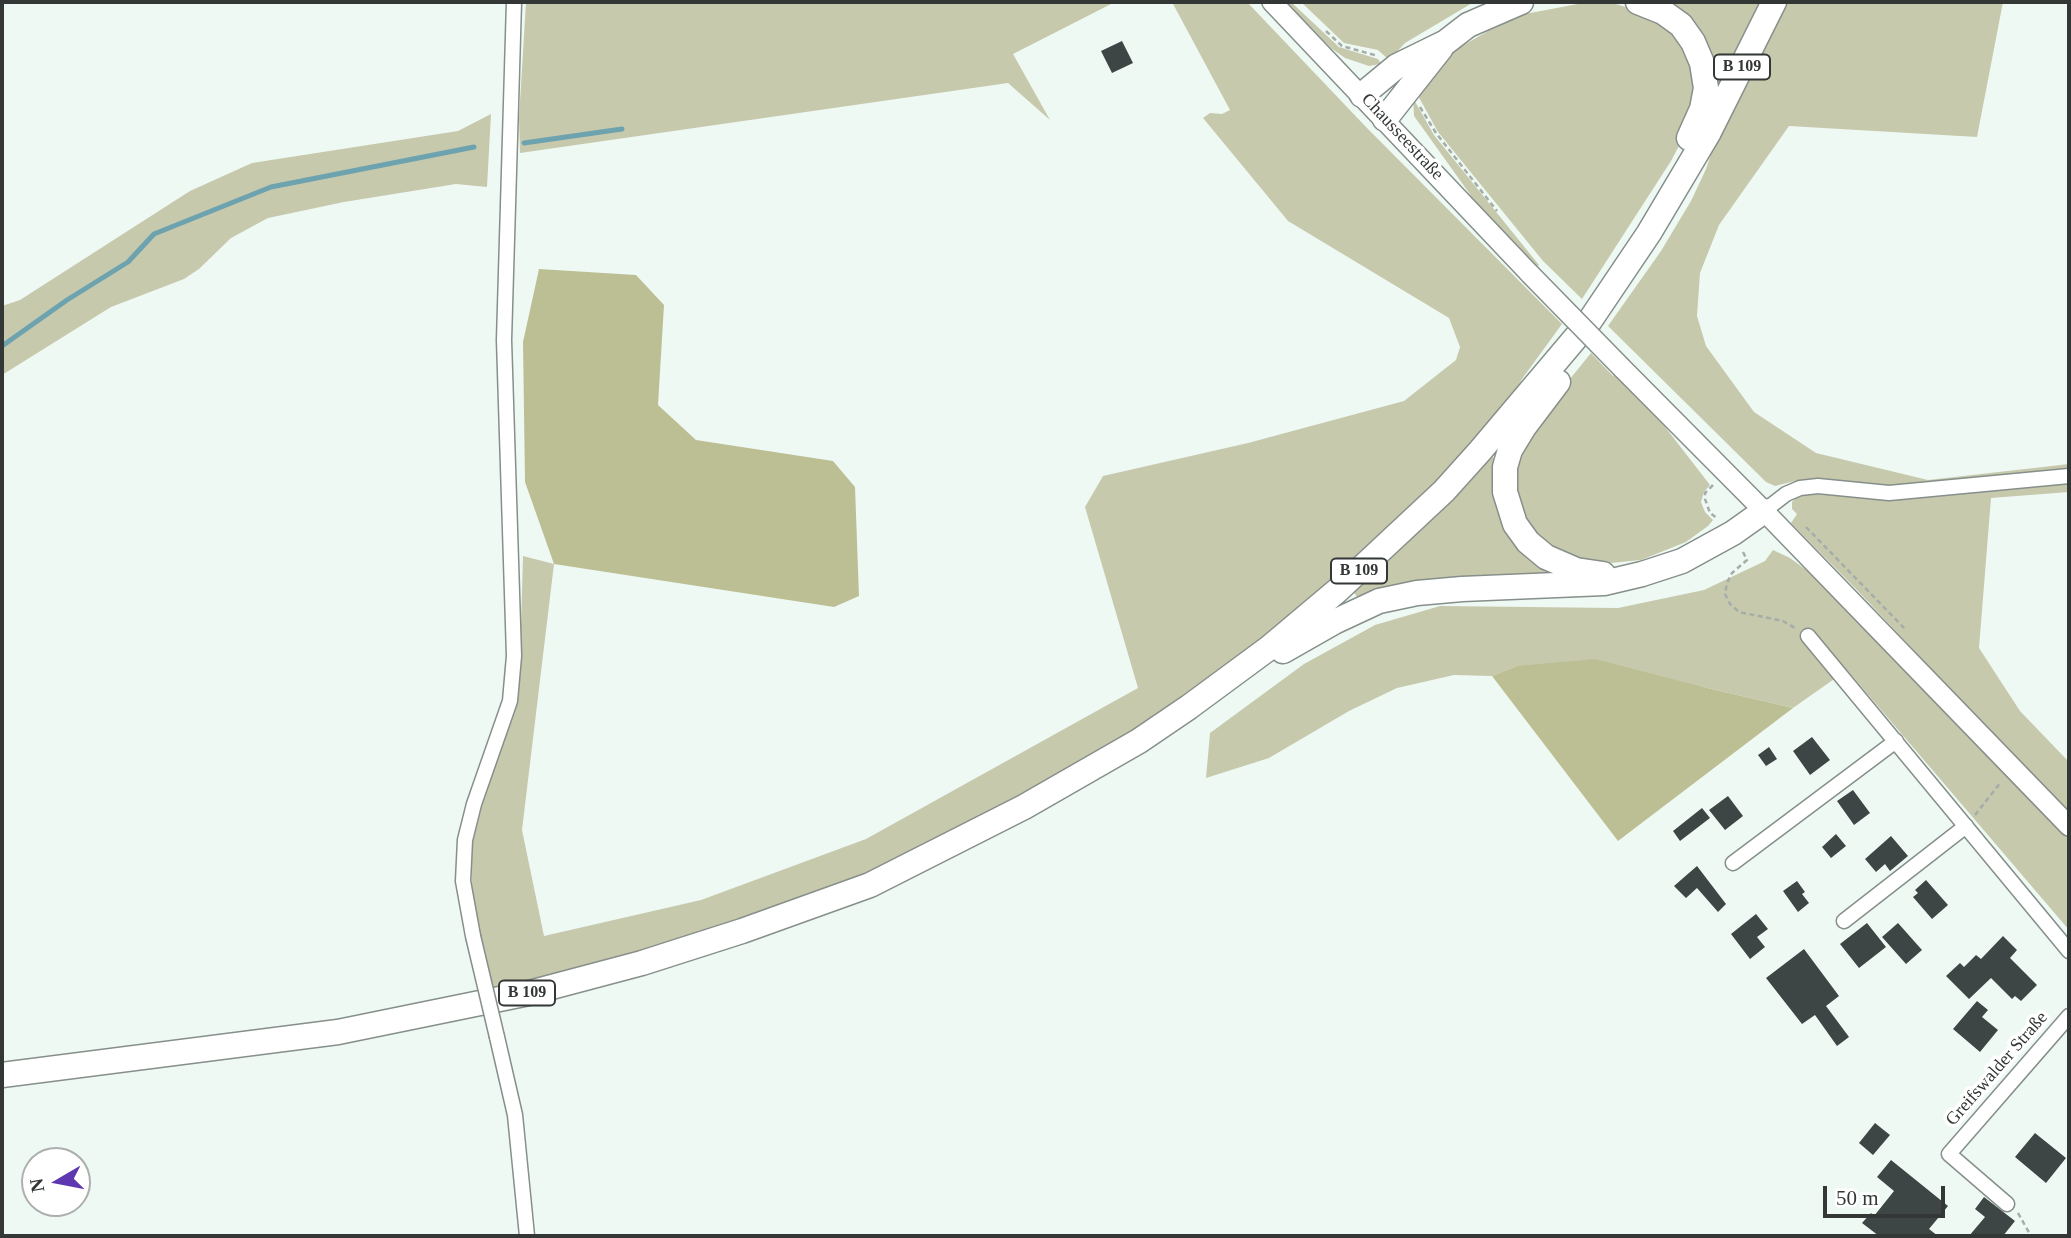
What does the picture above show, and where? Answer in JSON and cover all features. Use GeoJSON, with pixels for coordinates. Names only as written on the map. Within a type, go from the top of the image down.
{"type":"FeatureCollection","features":[{"type":"Feature","properties":{"kind":"highway"},"geometry":{"type":"LineString","coordinates":[[1362,94],[1397,66],[1446,42],[1468,25],[1521,2]]}},
{"type":"Feature","properties":{"kind":"highway"},"geometry":{"type":"LineString","coordinates":[[1638,2],[1662,12],[1681,25],[1693,42],[1702,63],[1706,88],[1695,125],[1661,188],[1649,233]]}},
{"type":"Feature","properties":{"kind":"highway","name":"B 109"},"geometry":{"type":"LineString","coordinates":[[2,1075],[338,1032],[529,993],[642,963],[870,885],[1071,781],[1189,707],[1269,648],[1399,535],[1480,451],[1589,322],[1649,233],[1709,132],[1774,2]]}},
{"type":"Feature","properties":{"kind":"highway"},"geometry":{"type":"LineString","coordinates":[[1385,119],[1446,42]]}},
{"type":"Feature","properties":{"kind":"highway"},"geometry":{"type":"LineString","coordinates":[[1575,339],[1556,386],[1510,450],[1505,467],[1505,492],[1516,524],[1528,542],[1546,557],[1576,570],[1642,574]]}},
{"type":"Feature","properties":{"kind":"highway"},"geometry":{"type":"LineString","coordinates":[[1189,707],[1334,622],[1379,601],[1418,593],[1462,589],[1604,583],[1682,561],[1733,533],[1765,511]]}},
{"type":"Feature","properties":{"kind":"main road","name":"Chausseestraße"},"geometry":{"type":"LineString","coordinates":[[1272,2],[1530,274],[1765,511],[2069,826]]}},
{"type":"Feature","properties":{"kind":"street"},"geometry":{"type":"LineString","coordinates":[[514,2],[504,340],[514,656],[510,701],[474,804],[465,840],[463,881],[473,936],[515,1115],[527,1236]]}},
{"type":"Feature","properties":{"kind":"street"},"geometry":{"type":"LineString","coordinates":[[1765,511],[1786,494],[1809,487],[1889,493],[2069,476]]}},
{"type":"Feature","properties":{"kind":"street"},"geometry":{"type":"LineString","coordinates":[[1808,636],[2069,951]]}},
{"type":"Feature","properties":{"kind":"street"},"geometry":{"type":"LineString","coordinates":[[1733,863],[1896,741]]}},
{"type":"Feature","properties":{"kind":"street"},"geometry":{"type":"LineString","coordinates":[[1844,921],[1966,826]]}},
{"type":"Feature","properties":{"kind":"street","name":"Greifswalder Straße"},"geometry":{"type":"LineString","coordinates":[[2007,1204],[1949,1154],[2069,1016]]}},
{"type":"Feature","properties":{"kind":"path"},"geometry":{"type":"LineString","coordinates":[[1324,28],[1342,46],[1376,54],[1392,71]]}},
{"type":"Feature","properties":{"kind":"path"},"geometry":{"type":"LineString","coordinates":[[1409,91],[1436,133],[1501,216]]}},
{"type":"Feature","properties":{"kind":"path"},"geometry":{"type":"LineString","coordinates":[[1724,472],[1705,493],[1704,499],[1710,513],[1733,533],[1748,560],[1732,573],[1727,583],[1725,594],[1730,604],[1739,612],[1783,621],[1808,636]]}},
{"type":"Feature","properties":{"kind":"path"},"geometry":{"type":"LineString","coordinates":[[1966,826],[2013,768]]}},
{"type":"Feature","properties":{"kind":"path"},"geometry":{"type":"LineString","coordinates":[[2007,1204],[2021,1216],[2031,1236]]}},
{"type":"Feature","properties":{"kind":"green space"},"geometry":{"type":"Polygon","coordinates":[[[526,2],[1115,2],[1013,54],[1050,120],[1008,83],[520,153],[519,118],[526,2]]]}},
{"type":"Feature","properties":{"kind":"green space"},"geometry":{"type":"Polygon","coordinates":[[[1172,2],[1247,2],[1366,127],[1562,324],[1522,379],[1506,408],[1452,468],[1369,550],[1216,677],[1102,752],[891,864],[730,924],[493,991],[472,904],[471,843],[478,807],[520,662],[523,556],[554,564],[522,830],[544,936],[701,900],[866,839],[1138,688],[1085,507],[1103,476],[1248,443],[1404,401],[1456,360],[1460,347],[1449,318],[1288,221],[1203,118],[1210,113],[1222,114],[1230,110],[1172,2]]]}},
{"type":"Feature","properties":{"kind":"green space"},"geometry":{"type":"Polygon","coordinates":[[[1286,2],[1291,2],[1339,47],[1378,59],[1381,64],[1369,66],[1345,58],[1331,48],[1286,2]]]}},
{"type":"Feature","properties":{"kind":"green space"},"geometry":{"type":"Polygon","coordinates":[[[1301,2],[1474,2],[1405,43],[1389,60],[1378,50],[1344,43],[1301,2]]]}},
{"type":"Feature","properties":{"kind":"green space"},"geometry":{"type":"Polygon","coordinates":[[[1658,2],[1765,2],[1721,91],[1658,2]]]}},
{"type":"Feature","properties":{"kind":"green space"},"geometry":{"type":"Polygon","coordinates":[[[1785,2],[2003,2],[1977,137],[1789,126],[1719,225],[1700,273],[1697,316],[1706,346],[1754,412],[1816,453],[1928,480],[2069,464],[2069,492],[1991,498],[1979,648],[2020,711],[2069,762],[2069,815],[1791,523],[1797,514],[1792,509],[1792,502],[1800,494],[1795,481],[1775,486],[1766,482],[1608,326],[1661,251],[1691,201],[1717,136],[1785,2]]]}},
{"type":"Feature","properties":{"kind":"green space"},"geometry":{"type":"Polygon","coordinates":[[[1583,3],[1616,4],[1655,16],[1688,45],[1700,93],[1671,161],[1582,299],[1543,261],[1438,132],[1416,92],[1438,64],[1455,50],[1490,30],[1525,14],[1583,3]]]}},
{"type":"Feature","properties":{"kind":"green space"},"geometry":{"type":"Polygon","coordinates":[[[1413,98],[1434,135],[1539,265],[1536,267],[1477,204],[1414,116],[1413,98]]]}},
{"type":"Feature","properties":{"kind":"green space"},"geometry":{"type":"Polygon","coordinates":[[[491,114],[487,187],[456,184],[344,202],[268,218],[231,238],[199,269],[184,279],[111,307],[2,375],[2,306],[20,300],[190,191],[252,163],[458,131],[491,114]]]}},
{"type":"Feature","properties":{"kind":"green space"},"geometry":{"type":"Polygon","coordinates":[[[539,269],[636,275],[664,305],[658,405],[696,440],[833,461],[855,487],[859,596],[834,607],[554,564],[525,482],[523,342],[539,269]]]}},
{"type":"Feature","properties":{"kind":"green space"},"geometry":{"type":"Polygon","coordinates":[[[1591,353],[1613,376],[1618,371],[1645,401],[1710,485],[1701,502],[1705,512],[1713,520],[1708,526],[1686,542],[1641,560],[1600,564],[1548,551],[1517,512],[1516,453],[1548,406],[1591,353]]]}},
{"type":"Feature","properties":{"kind":"green space"},"geometry":{"type":"Polygon","coordinates":[[[1489,455],[1500,462],[1497,477],[1553,570],[1549,580],[1360,601],[1352,590],[1489,455]]]}},
{"type":"Feature","properties":{"kind":"green space"},"geometry":{"type":"Polygon","coordinates":[[[1773,550],[1809,572],[2069,835],[2069,930],[1847,670],[1793,708],[1703,687],[1517,666],[1492,676],[1454,675],[1397,688],[1349,711],[1269,758],[1206,778],[1210,733],[1304,664],[1375,625],[1440,606],[1618,608],[1704,590],[1765,561],[1773,550]]]}},
{"type":"Feature","properties":{"kind":"green space"},"geometry":{"type":"Polygon","coordinates":[[[1595,659],[1793,708],[1618,841],[1492,676],[1517,666],[1595,659]]]}},
{"type":"Feature","properties":{"kind":"building"},"geometry":{"type":"Polygon","coordinates":[[[1122,41],[1133,63],[1112,73],[1101,51],[1122,41]]]}},
{"type":"Feature","properties":{"kind":"building"},"geometry":{"type":"Polygon","coordinates":[[[1812,737],[1830,760],[1810,775],[1793,751],[1812,737]]]}},
{"type":"Feature","properties":{"kind":"building"},"geometry":{"type":"Polygon","coordinates":[[[1769,747],[1777,759],[1766,766],[1758,755],[1769,747]]]}},
{"type":"Feature","properties":{"kind":"building"},"geometry":{"type":"Polygon","coordinates":[[[1853,790],[1870,813],[1854,825],[1837,801],[1853,790]]]}},
{"type":"Feature","properties":{"kind":"building"},"geometry":{"type":"Polygon","coordinates":[[[1728,796],[1743,816],[1725,830],[1709,810],[1728,796]]]}},
{"type":"Feature","properties":{"kind":"building"},"geometry":{"type":"Polygon","coordinates":[[[1702,808],[1710,818],[1680,841],[1673,831],[1702,808]]]}},
{"type":"Feature","properties":{"kind":"building"},"geometry":{"type":"Polygon","coordinates":[[[1836,834],[1846,846],[1831,858],[1822,847],[1836,834]]]}},
{"type":"Feature","properties":{"kind":"building"},"geometry":{"type":"Polygon","coordinates":[[[1891,836],[1908,856],[1890,871],[1885,864],[1876,872],[1865,859],[1891,836]]]}},
{"type":"Feature","properties":{"kind":"building"},"geometry":{"type":"Polygon","coordinates":[[[1697,866],[1726,904],[1718,912],[1697,888],[1686,898],[1674,886],[1697,866]]]}},
{"type":"Feature","properties":{"kind":"building"},"geometry":{"type":"Polygon","coordinates":[[[1926,880],[1948,905],[1932,919],[1913,897],[1918,893],[1915,890],[1926,880]]]}},
{"type":"Feature","properties":{"kind":"building"},"geometry":{"type":"Polygon","coordinates":[[[1797,881],[1809,903],[1798,912],[1783,891],[1797,881]]]}},
{"type":"Feature","properties":{"kind":"building"},"geometry":{"type":"Polygon","coordinates":[[[1756,914],[1768,929],[1757,937],[1765,947],[1750,959],[1731,934],[1756,914]]]}},
{"type":"Feature","properties":{"kind":"building"},"geometry":{"type":"Polygon","coordinates":[[[1867,923],[1886,947],[1859,968],[1840,944],[1867,923]]]}},
{"type":"Feature","properties":{"kind":"building"},"geometry":{"type":"Polygon","coordinates":[[[1898,923],[1922,950],[1906,964],[1882,937],[1898,923]]]}},
{"type":"Feature","properties":{"kind":"building"},"geometry":{"type":"Polygon","coordinates":[[[2003,936],[2017,950],[2010,958],[2037,985],[2021,1001],[2015,996],[2012,999],[1991,978],[1969,999],[1946,976],[1960,963],[1964,967],[1976,955],[1981,959],[2003,936]]]}},
{"type":"Feature","properties":{"kind":"building"},"geometry":{"type":"Polygon","coordinates":[[[1804,949],[1839,996],[1826,1006],[1849,1037],[1837,1046],[1815,1015],[1802,1024],[1766,978],[1804,949]]]}},
{"type":"Feature","properties":{"kind":"building"},"geometry":{"type":"Polygon","coordinates":[[[1977,1001],[1988,1010],[1982,1017],[1998,1030],[1980,1052],[1953,1029],[1977,1001]]]}},
{"type":"Feature","properties":{"kind":"building"},"geometry":{"type":"Polygon","coordinates":[[[1875,1123],[1890,1135],[1873,1155],[1859,1143],[1875,1123]]]}},
{"type":"Feature","properties":{"kind":"building"},"geometry":{"type":"Polygon","coordinates":[[[2035,1133],[2066,1158],[2046,1183],[2015,1157],[2035,1133]]]}},
{"type":"Feature","properties":{"kind":"building"},"geometry":{"type":"Polygon","coordinates":[[[1891,1160],[1948,1206],[1929,1229],[1938,1236],[1879,1236],[1862,1223],[1871,1213],[1874,1216],[1894,1191],[1877,1177],[1891,1160]]]}},
{"type":"Feature","properties":{"kind":"building"},"geometry":{"type":"Polygon","coordinates":[[[1984,1197],[2015,1221],[2003,1236],[1969,1236],[1985,1217],[1975,1209],[1984,1197]]]}},
{"type":"Feature","properties":{"kind":"waterway"},"geometry":{"type":"LineString","coordinates":[[524,143],[622,129]]}},
{"type":"Feature","properties":{"kind":"waterway"},"geometry":{"type":"LineString","coordinates":[[2,346],[67,300],[128,262],[154,234],[271,187],[474,147]]}}]}
